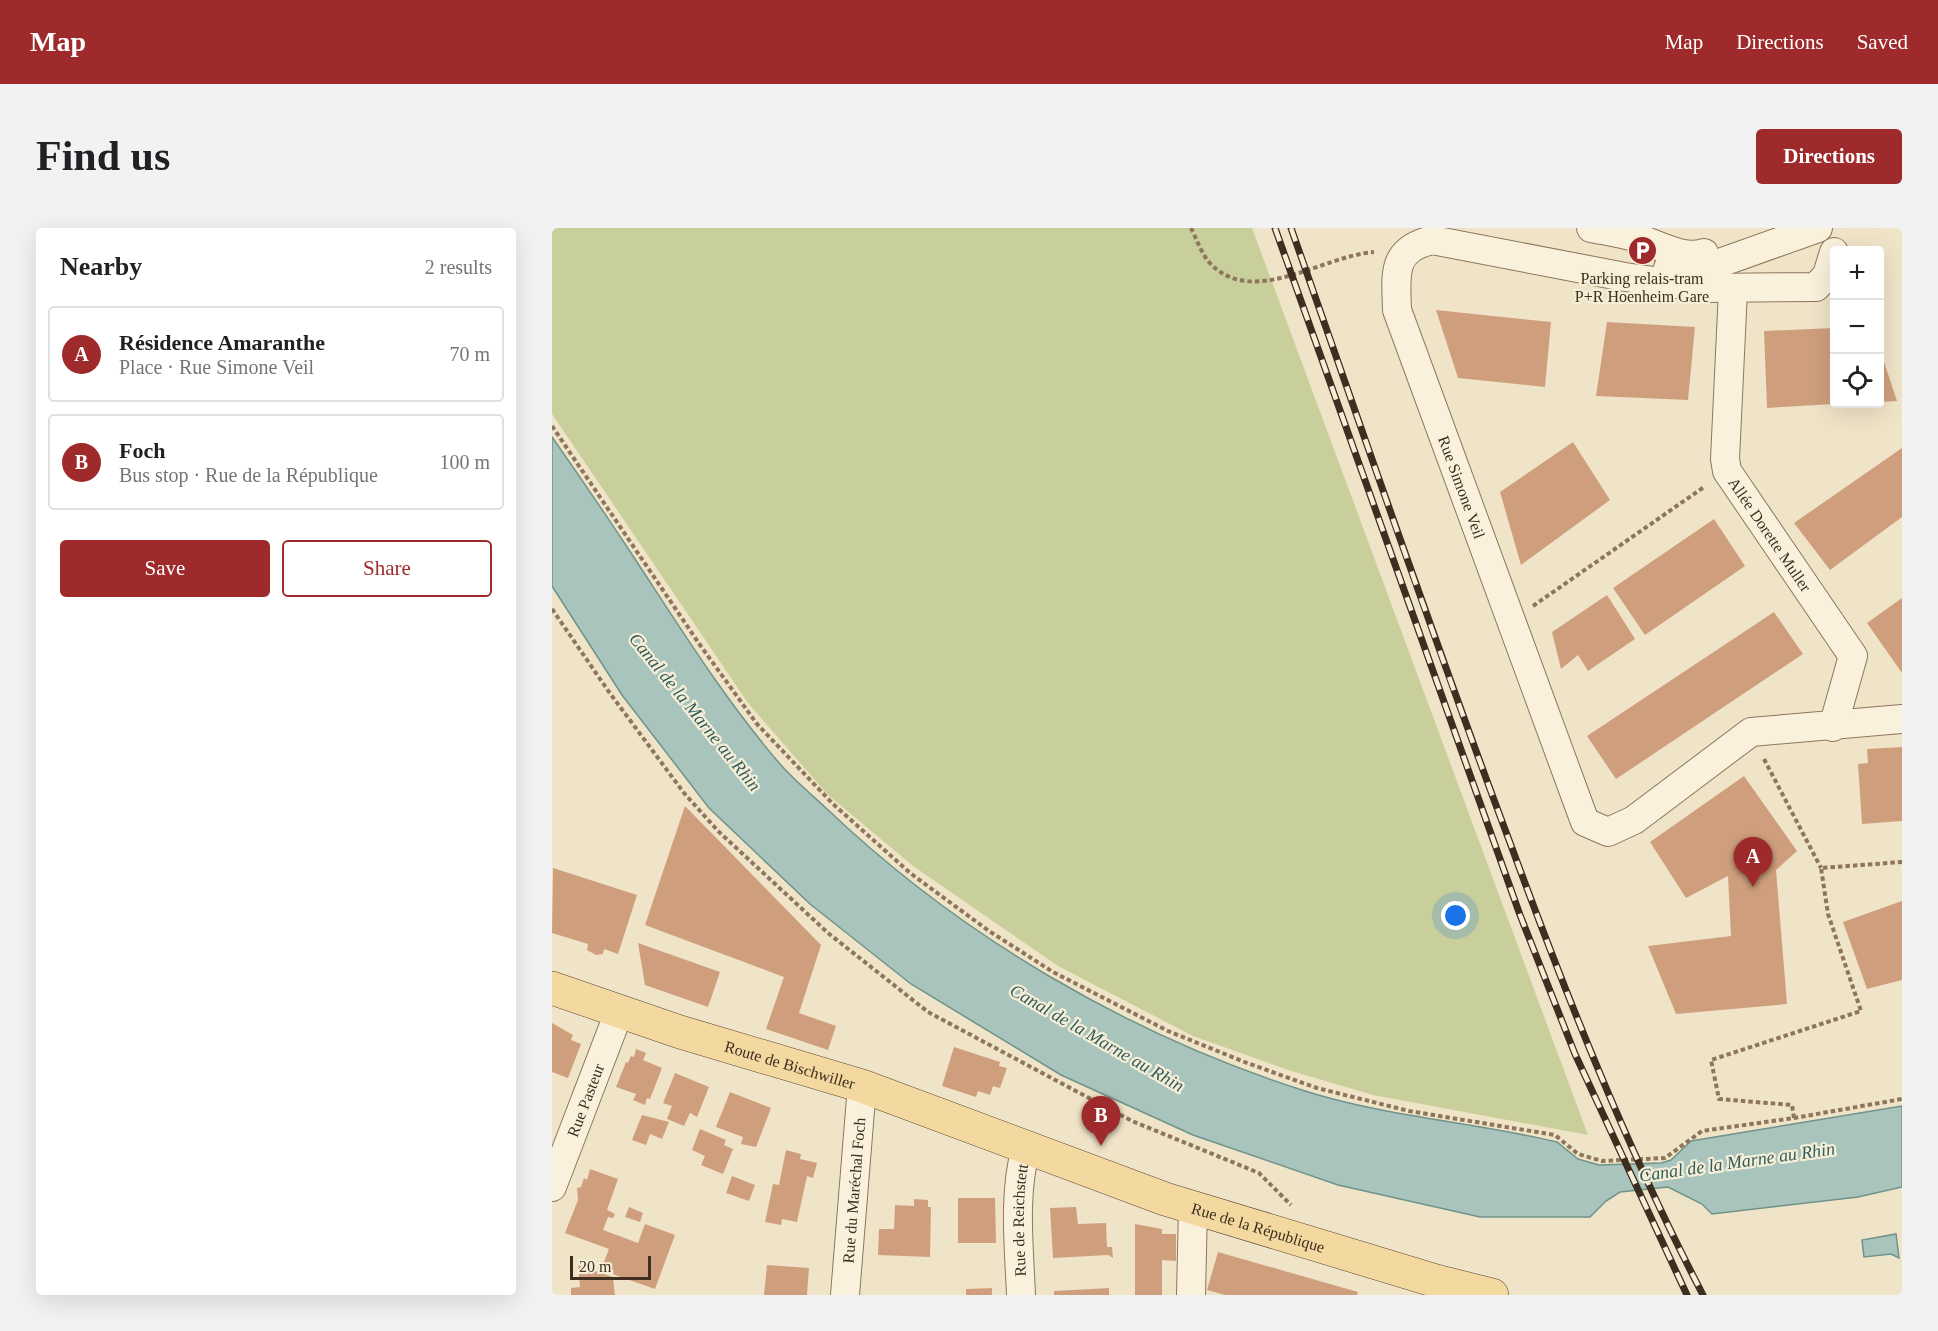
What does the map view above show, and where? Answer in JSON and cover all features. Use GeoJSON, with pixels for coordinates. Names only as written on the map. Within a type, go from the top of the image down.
{"type":"FeatureCollection","features":[{"type":"Feature","properties":{"kind":"main road","name":"Route de Bischwiller"},"geometry":{"type":"LineString","coordinates":[[552,988],[620,1012],[862,1086],[1026,1147]]}},
{"type":"Feature","properties":{"kind":"main road","name":"Rue de la République"},"geometry":{"type":"LineString","coordinates":[[1026,1147],[1193,1208],[1436,1281],[1492,1295]]}},
{"type":"Feature","properties":{"kind":"street"},"geometry":{"type":"LineString","coordinates":[[1463,228],[1627,257],[1664,267],[1697,271],[1818,228]]}},
{"type":"Feature","properties":{"kind":"street"},"geometry":{"type":"LineString","coordinates":[[1591,228],[1636,237],[1677,252],[1697,255],[1774,228]]}},
{"type":"Feature","properties":{"kind":"street"},"geometry":{"type":"LineString","coordinates":[[1835,228],[1835,246]]}},
{"type":"Feature","properties":{"kind":"street"},"geometry":{"type":"LineString","coordinates":[[1401,255],[1414,244],[1432,240],[1625,277],[1733,290],[1816,287],[1827,275],[1830,266]]}},
{"type":"Feature","properties":{"kind":"street","name":"Rue Simone Veil"},"geometry":{"type":"LineString","coordinates":[[1401,255],[1396,276],[1397,310],[1509,622],[1585,822],[1608,832],[1634,820],[1750,732]]}},
{"type":"Feature","properties":{"kind":"street","name":"Allée Dorette Muller"},"geometry":{"type":"LineString","coordinates":[[1733,290],[1725,459],[1727,471],[1853,656],[1833,727]]}},
{"type":"Feature","properties":{"kind":"street"},"geometry":{"type":"LineString","coordinates":[[1750,732],[1833,727],[1902,719]]}},
{"type":"Feature","properties":{"kind":"street","name":"Rue Pasteur"},"geometry":{"type":"LineString","coordinates":[[552,1187],[620,1012]]}},
{"type":"Feature","properties":{"kind":"street","name":"Rue du Maréchal Foch"},"geometry":{"type":"LineString","coordinates":[[845,1295],[862,1086]]}},
{"type":"Feature","properties":{"kind":"street","name":"Rue de Reichstett"},"geometry":{"type":"LineString","coordinates":[[1021,1295],[1017,1197],[1026,1147]]}},
{"type":"Feature","properties":{"kind":"street"},"geometry":{"type":"LineString","coordinates":[[1191,1295],[1193,1208]]}},
{"type":"Feature","properties":{"kind":"path"},"geometry":{"type":"LineString","coordinates":[[1191,228],[1207,260],[1226,277],[1242,282],[1261,283],[1352,254],[1376,252],[1401,255]]}},
{"type":"Feature","properties":{"kind":"path"},"geometry":{"type":"LineString","coordinates":[[552,426],[700,645],[757,724],[833,804],[910,873],[989,931],[1053,972],[1168,1031],[1257,1067],[1317,1088],[1410,1111],[1555,1135],[1578,1154],[1592,1159],[1665,1158],[1702,1131],[1794,1119],[1902,1099]]}},
{"type":"Feature","properties":{"kind":"path"},"geometry":{"type":"LineString","coordinates":[[1509,622],[1727,471]]}},
{"type":"Feature","properties":{"kind":"path"},"geometry":{"type":"LineString","coordinates":[[552,609],[609,692],[684,793],[718,831],[836,940],[928,1012],[1132,1121],[1259,1173],[1299,1213]]}},
{"type":"Feature","properties":{"kind":"path"},"geometry":{"type":"LineString","coordinates":[[1750,732],[1821,867],[1828,914],[1861,1011],[1711,1060],[1719,1099],[1792,1105],[1794,1119]]}},
{"type":"Feature","properties":{"kind":"path"},"geometry":{"type":"LineString","coordinates":[[1821,867],[1902,862]]}},
{"type":"Feature","properties":{"kind":"green space"},"geometry":{"type":"Polygon","coordinates":[[[552,228],[1252,228],[1588,1135],[1373,1095],[1288,1070],[1193,1036],[1058,966],[913,866],[827,794],[748,703],[552,414],[552,228]]]}},
{"type":"Feature","properties":{"kind":"water","name":"Canal de la Marne au Rhin"},"geometry":{"type":"Polygon","coordinates":[[[552,437],[722,689],[785,770],[878,855],[933,898],[990,939],[1050,977],[1111,1011],[1239,1068],[1305,1091],[1367,1107],[1557,1142],[1578,1159],[1599,1165],[1661,1163],[1671,1160],[1691,1141],[1902,1106],[1902,1187],[1858,1197],[1712,1214],[1702,1204],[1668,1187],[1620,1192],[1606,1201],[1590,1217],[1480,1217],[1338,1185],[1193,1135],[1061,1075],[911,984],[810,904],[709,808],[622,695],[552,586],[552,437]]]}},
{"type":"Feature","properties":{"kind":"water"},"geometry":{"type":"Polygon","coordinates":[[[1896,1234],[1899,1258],[1891,1254],[1864,1257],[1862,1240],[1896,1234]]]}},
{"type":"Feature","properties":{"kind":"building"},"geometry":{"type":"Polygon","coordinates":[[[1436,310],[1551,322],[1545,387],[1458,378],[1436,310]]]}},
{"type":"Feature","properties":{"kind":"building"},"geometry":{"type":"Polygon","coordinates":[[[1607,322],[1695,327],[1688,400],[1596,396],[1607,322]]]}},
{"type":"Feature","properties":{"kind":"building"},"geometry":{"type":"Polygon","coordinates":[[[1830,328],[1830,404],[1767,408],[1764,331],[1830,328]]]}},
{"type":"Feature","properties":{"kind":"building"},"geometry":{"type":"Polygon","coordinates":[[[1884,362],[1897,401],[1884,402],[1884,362]]]}},
{"type":"Feature","properties":{"kind":"building"},"geometry":{"type":"Polygon","coordinates":[[[1573,442],[1610,500],[1521,565],[1500,492],[1573,442]]]}},
{"type":"Feature","properties":{"kind":"building"},"geometry":{"type":"Polygon","coordinates":[[[1902,448],[1902,517],[1830,570],[1794,523],[1902,448]]]}},
{"type":"Feature","properties":{"kind":"building"},"geometry":{"type":"Polygon","coordinates":[[[1714,519],[1745,566],[1645,635],[1613,588],[1714,519]]]}},
{"type":"Feature","properties":{"kind":"building"},"geometry":{"type":"Polygon","coordinates":[[[1607,595],[1635,639],[1588,671],[1578,655],[1561,669],[1552,632],[1607,595]]]}},
{"type":"Feature","properties":{"kind":"building"},"geometry":{"type":"Polygon","coordinates":[[[1902,598],[1902,673],[1867,623],[1902,598]]]}},
{"type":"Feature","properties":{"kind":"building"},"geometry":{"type":"Polygon","coordinates":[[[1774,612],[1803,654],[1616,779],[1587,736],[1774,612]]]}},
{"type":"Feature","properties":{"kind":"building"},"geometry":{"type":"Polygon","coordinates":[[[1902,747],[1902,821],[1862,824],[1858,764],[1868,763],[1867,749],[1902,747]]]}},
{"type":"Feature","properties":{"kind":"building"},"geometry":{"type":"Polygon","coordinates":[[[1744,776],[1797,851],[1776,870],[1787,1004],[1676,1014],[1648,946],[1731,936],[1728,876],[1686,898],[1650,842],[1744,776]]]}},
{"type":"Feature","properties":{"kind":"building"},"geometry":{"type":"Polygon","coordinates":[[[685,806],[821,945],[799,1013],[836,1026],[828,1050],[766,1029],[784,977],[645,925],[685,806]]]}},
{"type":"Feature","properties":{"kind":"building"},"geometry":{"type":"Polygon","coordinates":[[[553,868],[637,895],[618,954],[604,949],[603,954],[596,955],[587,950],[588,944],[552,933],[553,868]]]}},
{"type":"Feature","properties":{"kind":"building"},"geometry":{"type":"Polygon","coordinates":[[[1902,901],[1902,980],[1867,989],[1843,922],[1902,901]]]}},
{"type":"Feature","properties":{"kind":"building"},"geometry":{"type":"Polygon","coordinates":[[[638,943],[720,972],[708,1007],[645,985],[638,943]]]}},
{"type":"Feature","properties":{"kind":"building"},"geometry":{"type":"Polygon","coordinates":[[[552,1023],[573,1035],[571,1040],[581,1044],[568,1078],[552,1072],[552,1023]]]}},
{"type":"Feature","properties":{"kind":"building"},"geometry":{"type":"Polygon","coordinates":[[[954,1047],[1000,1062],[999,1066],[1007,1068],[1000,1088],[993,1086],[990,1095],[978,1091],[976,1097],[942,1086],[954,1047]]]}},
{"type":"Feature","properties":{"kind":"building"},"geometry":{"type":"Polygon","coordinates":[[[636,1049],[646,1053],[643,1060],[662,1068],[650,1099],[647,1098],[645,1105],[633,1100],[636,1094],[616,1087],[626,1062],[628,1063],[631,1056],[634,1057],[636,1049]]]}},
{"type":"Feature","properties":{"kind":"building"},"geometry":{"type":"Polygon","coordinates":[[[675,1073],[709,1087],[697,1117],[690,1113],[684,1126],[667,1119],[672,1106],[663,1103],[675,1073]]]}},
{"type":"Feature","properties":{"kind":"building"},"geometry":{"type":"Polygon","coordinates":[[[730,1092],[771,1108],[756,1147],[741,1144],[743,1137],[716,1127],[730,1092]]]}},
{"type":"Feature","properties":{"kind":"building"},"geometry":{"type":"Polygon","coordinates":[[[642,1115],[669,1122],[662,1139],[650,1134],[646,1145],[632,1140],[642,1115]]]}},
{"type":"Feature","properties":{"kind":"building"},"geometry":{"type":"Polygon","coordinates":[[[700,1129],[726,1140],[724,1145],[733,1149],[723,1174],[701,1165],[705,1156],[692,1150],[700,1129]]]}},
{"type":"Feature","properties":{"kind":"building"},"geometry":{"type":"Polygon","coordinates":[[[786,1150],[801,1154],[800,1159],[817,1163],[813,1178],[807,1176],[797,1222],[782,1219],[781,1225],[765,1222],[773,1184],[779,1185],[786,1150]]]}},
{"type":"Feature","properties":{"kind":"building"},"geometry":{"type":"Polygon","coordinates":[[[590,1169],[618,1179],[607,1210],[615,1214],[613,1218],[608,1217],[603,1230],[638,1243],[645,1224],[675,1235],[655,1289],[601,1270],[609,1249],[565,1233],[578,1200],[577,1188],[581,1187],[584,1178],[587,1180],[590,1169]]]}},
{"type":"Feature","properties":{"kind":"building"},"geometry":{"type":"Polygon","coordinates":[[[732,1176],[755,1185],[749,1201],[726,1193],[732,1176]]]}},
{"type":"Feature","properties":{"kind":"building"},"geometry":{"type":"Polygon","coordinates":[[[958,1198],[995,1198],[996,1243],[958,1243],[958,1198]]]}},
{"type":"Feature","properties":{"kind":"building"},"geometry":{"type":"Polygon","coordinates":[[[914,1199],[928,1200],[928,1207],[931,1207],[930,1257],[878,1255],[879,1229],[894,1229],[895,1205],[914,1206],[914,1199]]]}},
{"type":"Feature","properties":{"kind":"building"},"geometry":{"type":"Polygon","coordinates":[[[629,1207],[643,1213],[640,1222],[625,1217],[629,1207]]]}},
{"type":"Feature","properties":{"kind":"building"},"geometry":{"type":"Polygon","coordinates":[[[1076,1207],[1078,1224],[1106,1223],[1107,1247],[1112,1247],[1113,1258],[1108,1255],[1053,1258],[1050,1208],[1076,1207]]]}},
{"type":"Feature","properties":{"kind":"building"},"geometry":{"type":"Polygon","coordinates":[[[1135,1224],[1162,1229],[1162,1234],[1176,1234],[1176,1261],[1162,1260],[1162,1295],[1135,1295],[1135,1224]]]}},
{"type":"Feature","properties":{"kind":"building"},"geometry":{"type":"Polygon","coordinates":[[[1218,1252],[1358,1292],[1357,1295],[1225,1295],[1207,1290],[1218,1252]]]}},
{"type":"Feature","properties":{"kind":"building"},"geometry":{"type":"Polygon","coordinates":[[[578,1265],[613,1277],[615,1295],[571,1295],[571,1288],[580,1287],[578,1265]]]}},
{"type":"Feature","properties":{"kind":"building"},"geometry":{"type":"Polygon","coordinates":[[[767,1265],[809,1268],[807,1295],[764,1295],[767,1265]]]}},
{"type":"Feature","properties":{"kind":"building"},"geometry":{"type":"Polygon","coordinates":[[[992,1288],[992,1295],[966,1295],[966,1289],[992,1288]]]}},
{"type":"Feature","properties":{"kind":"building"},"geometry":{"type":"Polygon","coordinates":[[[1109,1288],[1109,1295],[1054,1295],[1054,1291],[1109,1288]]]}},
{"type":"Feature","properties":{"kind":"railway"},"geometry":{"type":"LineString","coordinates":[[1275,228],[1520,915],[1575,1054],[1687,1295]]}},
{"type":"Feature","properties":{"kind":"railway"},"geometry":{"type":"LineString","coordinates":[[1291,228],[1453,688],[1553,956],[1623,1128],[1703,1295]]}},
{"type":"Feature","properties":{"kind":"place","name":"Parking relais-tram P+R Hoenheim Gare"},"geometry":{"type":"Point","coordinates":[1642,250]}},
{"type":"Feature","properties":{"kind":"place","name":"Résidence Amaranthe"},"geometry":{"type":"Point","coordinates":[1753,887]}},
{"type":"Feature","properties":{"kind":"place","name":"Foch"},"geometry":{"type":"Point","coordinates":[1101,1146]}}]}
